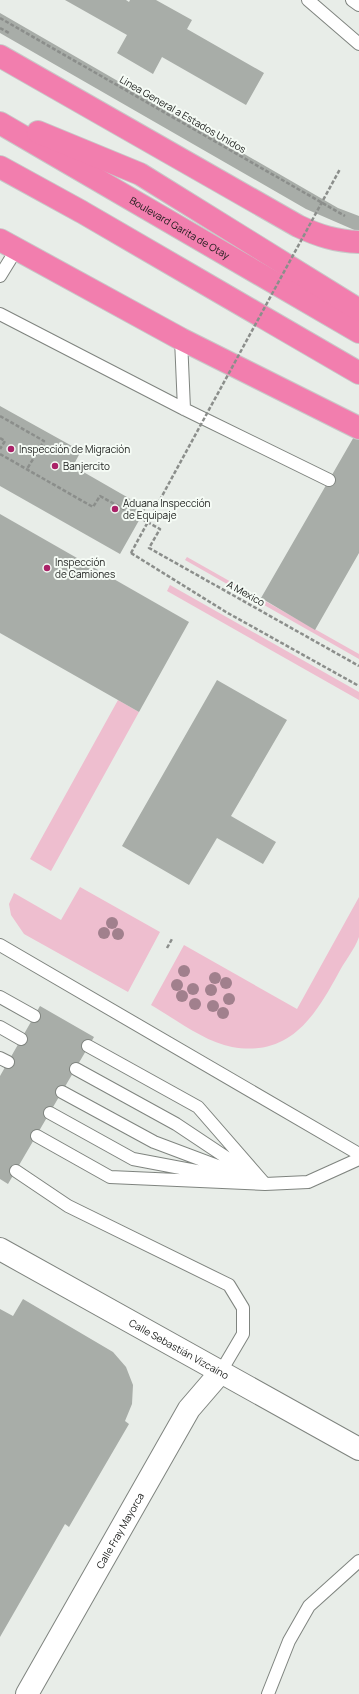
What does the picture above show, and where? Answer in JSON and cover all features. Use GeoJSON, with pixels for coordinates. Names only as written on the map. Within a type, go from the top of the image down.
{"type":"FeatureCollection","features":[{"type":"Feature","properties":{"kind":"highway"},"geometry":{"type":"LineString","coordinates":[[0,56],[298,226],[320,236],[339,241],[359,242]]}},
{"type":"Feature","properties":{"kind":"highway"},"geometry":{"type":"LineString","coordinates":[[0,116],[140,174],[359,310]]}},
{"type":"Feature","properties":{"kind":"highway","name":"Boulevard Garita de Otay"},"geometry":{"type":"LineString","coordinates":[[0,123],[359,332]]}},
{"type":"Feature","properties":{"kind":"highway"},"geometry":{"type":"LineString","coordinates":[[0,167],[82,212],[359,373]]}},
{"type":"Feature","properties":{"kind":"highway"},"geometry":{"type":"LineString","coordinates":[[8,245],[181,339],[359,428]]}},
{"type":"Feature","properties":{"kind":"street","name":"Calle Sebastián Vizcaíno"},"geometry":{"type":"LineString","coordinates":[[0,1248],[220,1373],[359,1449]]}},
{"type":"Feature","properties":{"kind":"street","name":"Calle Fray Mayorca"},"geometry":{"type":"LineString","coordinates":[[27,1694],[189,1409],[220,1373]]}},
{"type":"Feature","properties":{"kind":"lane"},"geometry":{"type":"LineString","coordinates":[[308,0],[359,44]]}},
{"type":"Feature","properties":{"kind":"lane"},"geometry":{"type":"LineString","coordinates":[[352,0],[359,5]]}},
{"type":"Feature","properties":{"kind":"lane"},"geometry":{"type":"LineString","coordinates":[[0,276],[8,245]]}},
{"type":"Feature","properties":{"kind":"lane"},"geometry":{"type":"LineString","coordinates":[[0,314],[184,409],[329,480]]}},
{"type":"Feature","properties":{"kind":"lane"},"geometry":{"type":"LineString","coordinates":[[181,339],[184,409]]}},
{"type":"Feature","properties":{"kind":"lane"},"geometry":{"type":"LineString","coordinates":[[0,945],[359,1154]]}},
{"type":"Feature","properties":{"kind":"lane"},"geometry":{"type":"LineString","coordinates":[[0,998],[34,1016]]}},
{"type":"Feature","properties":{"kind":"lane"},"geometry":{"type":"LineString","coordinates":[[0,1027],[21,1039]]}},
{"type":"Feature","properties":{"kind":"lane"},"geometry":{"type":"LineString","coordinates":[[88,1046],[198,1107],[265,1184]]}},
{"type":"Feature","properties":{"kind":"lane"},"geometry":{"type":"LineString","coordinates":[[76,1069],[176,1124],[265,1184]]}},
{"type":"Feature","properties":{"kind":"lane"},"geometry":{"type":"LineString","coordinates":[[62,1092],[154,1142],[265,1184]]}},
{"type":"Feature","properties":{"kind":"lane"},"geometry":{"type":"LineString","coordinates":[[50,1113],[133,1159],[265,1184]]}},
{"type":"Feature","properties":{"kind":"lane"},"geometry":{"type":"LineString","coordinates":[[37,1136],[110,1177],[265,1184],[308,1182],[359,1158]]}},
{"type":"Feature","properties":{"kind":"lane"},"geometry":{"type":"LineString","coordinates":[[16,1171],[68,1206],[229,1285],[243,1308],[244,1334],[220,1373]]}},
{"type":"Feature","properties":{"kind":"lane"},"geometry":{"type":"LineString","coordinates":[[268,1694],[289,1641],[309,1606],[359,1561]]}},
{"type":"Feature","properties":{"kind":"path","name":"Linea General a Estados Unidos"},"geometry":{"type":"LineString","coordinates":[[0,18],[347,217]]}},
{"type":"Feature","properties":{"kind":"path"},"geometry":{"type":"LineString","coordinates":[[340,169],[130,553],[226,612],[359,686]]}},
{"type":"Feature","properties":{"kind":"path"},"geometry":{"type":"LineString","coordinates":[[0,416],[44,441],[27,469],[0,454]]}},
{"type":"Feature","properties":{"kind":"path"},"geometry":{"type":"LineString","coordinates":[[0,438],[5,441],[0,449]]}},
{"type":"Feature","properties":{"kind":"path","name":"A Mexico"},"geometry":{"type":"LineString","coordinates":[[27,469],[93,507],[100,496],[160,529],[149,548],[359,666]]}},
{"type":"Feature","properties":{"kind":"path"},"geometry":{"type":"LineString","coordinates":[[167,948],[172,939]]}},
{"type":"Feature","properties":{"kind":"shaded area"},"geometry":{"type":"Polygon","coordinates":[[[187,557],[359,654],[359,659],[185,560],[187,557]]]}},
{"type":"Feature","properties":{"kind":"shaded area"},"geometry":{"type":"Polygon","coordinates":[[[170,585],[359,692],[359,700],[167,591],[170,585]]]}},
{"type":"Feature","properties":{"kind":"shaded area"},"geometry":{"type":"Polygon","coordinates":[[[118,700],[139,712],[51,871],[30,859],[118,700]]]}},
{"type":"Feature","properties":{"kind":"shaded area"},"geometry":{"type":"Polygon","coordinates":[[[80,887],[160,932],[128,992],[24,934],[11,915],[9,904],[14,893],[61,920],[80,887]]]}},
{"type":"Feature","properties":{"kind":"shaded area"},"geometry":{"type":"Polygon","coordinates":[[[359,897],[359,937],[355,946],[340,969],[329,990],[309,1019],[297,1031],[284,1040],[269,1046],[252,1049],[232,1047],[201,1035],[151,1005],[184,945],[297,1009],[359,897]]]}},
{"type":"Feature","properties":{"kind":"building"},"geometry":{"type":"Polygon","coordinates":[[[65,0],[126,0],[129,2],[130,0],[156,0],[192,20],[187,29],[264,73],[246,105],[162,57],[153,74],[117,53],[127,35],[65,0]]]}},
{"type":"Feature","properties":{"kind":"building"},"geometry":{"type":"Polygon","coordinates":[[[0,13],[338,208],[359,216],[359,232],[306,209],[0,33],[0,13]]]}},
{"type":"Feature","properties":{"kind":"building"},"geometry":{"type":"Polygon","coordinates":[[[0,406],[81,451],[73,466],[146,508],[120,554],[0,486],[0,406]]]}},
{"type":"Feature","properties":{"kind":"building"},"geometry":{"type":"Polygon","coordinates":[[[359,428],[359,553],[315,630],[261,598],[359,428]]]}},
{"type":"Feature","properties":{"kind":"building","name":"Inspección de Camiones"},"geometry":{"type":"Polygon","coordinates":[[[0,514],[189,622],[139,712],[0,633],[0,514]]]}},
{"type":"Feature","properties":{"kind":"building"},"geometry":{"type":"Polygon","coordinates":[[[217,680],[287,720],[231,816],[276,842],[263,864],[217,838],[189,885],[122,846],[217,680]]]}},
{"type":"Feature","properties":{"kind":"building"},"geometry":{"type":"Polygon","coordinates":[[[40,1006],[94,1037],[8,1184],[0,1179],[0,1076],[40,1006]]]}},
{"type":"Feature","properties":{"kind":"building"},"geometry":{"type":"Polygon","coordinates":[[[23,1299],[113,1352],[126,1367],[133,1385],[132,1404],[125,1421],[129,1424],[69,1527],[65,1524],[0,1637],[0,1309],[13,1316],[23,1299]]]}},
{"type":"Feature","properties":{"kind":"place","name":"Inspección de Migración"},"geometry":{"type":"Point","coordinates":[11,449]}},
{"type":"Feature","properties":{"kind":"place","name":"Banjercito"},"geometry":{"type":"Point","coordinates":[55,466]}},
{"type":"Feature","properties":{"kind":"place","name":"Aduana Inspección de Equipaje"},"geometry":{"type":"Point","coordinates":[115,509]}},
{"type":"Feature","properties":{"kind":"place","name":"Inspección de Camiones"},"geometry":{"type":"Point","coordinates":[47,568]}}]}
